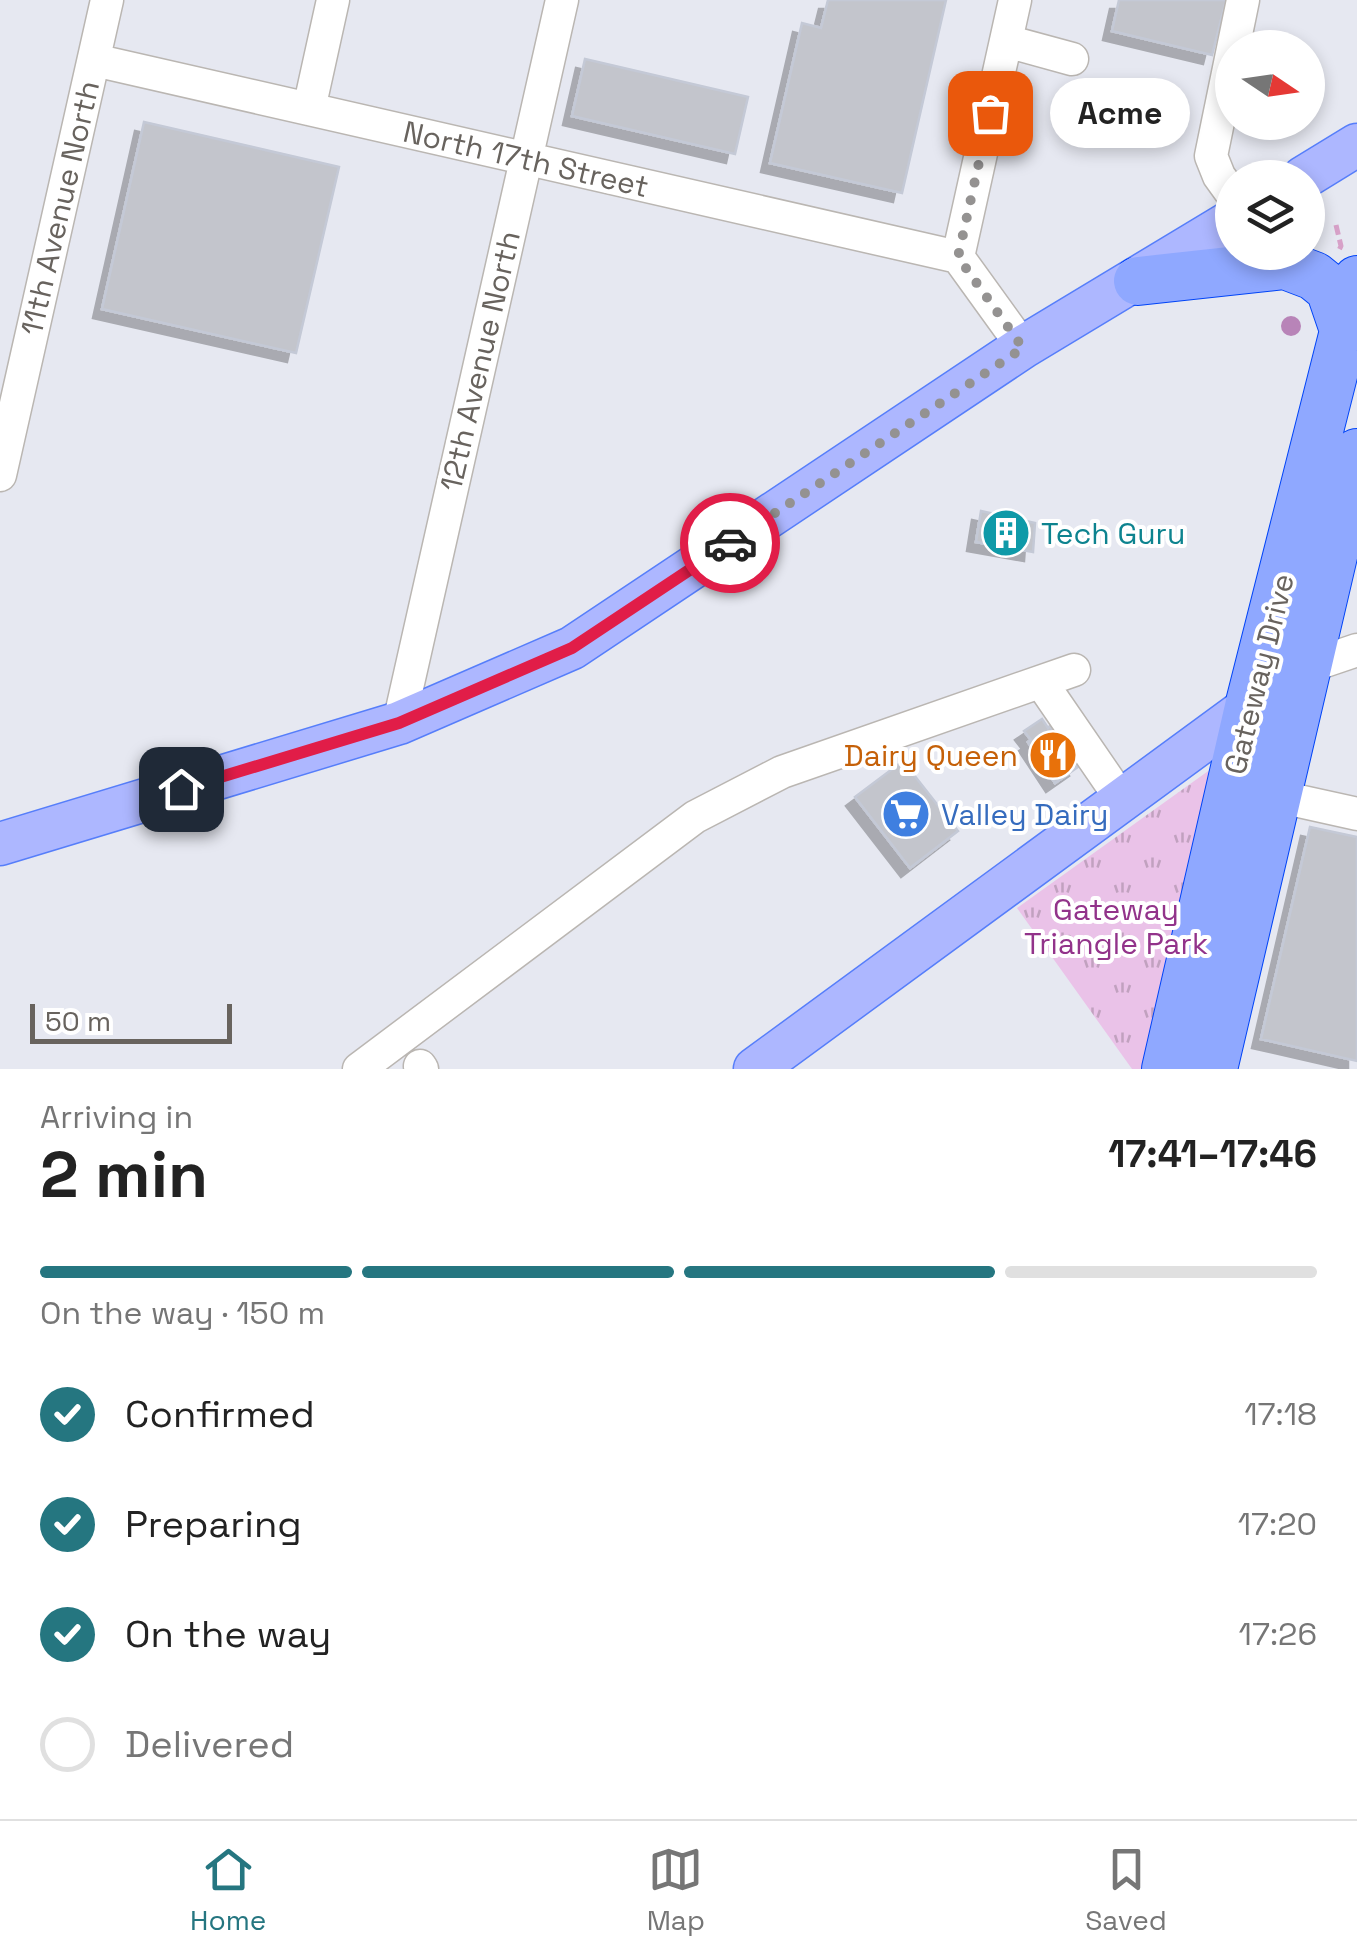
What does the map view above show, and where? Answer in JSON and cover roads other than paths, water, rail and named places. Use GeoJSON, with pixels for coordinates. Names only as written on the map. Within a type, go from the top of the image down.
{"type":"FeatureCollection","features":[{"type":"Feature","properties":{"kind":"highway"},"geometry":{"type":"LineString","coordinates":[[1138,280],[1285,266],[1314,276],[1330,289],[1344,330]]}},
{"type":"Feature","properties":{"kind":"highway","name":"Gateway Drive"},"geometry":{"type":"LineString","coordinates":[[1166,1069],[1249,706],[1344,330],[1346,271]]}},
{"type":"Feature","properties":{"kind":"highway","name":"Gateway Drive"},"geometry":{"type":"LineString","coordinates":[[1212,1069],[1357,453]]}},
{"type":"Feature","properties":{"kind":"highway"},"geometry":{"type":"LineString","coordinates":[[1249,706],[1307,667]]}},
{"type":"Feature","properties":{"kind":"main road"},"geometry":{"type":"LineString","coordinates":[[1325,165],[1357,145]]}},
{"type":"Feature","properties":{"kind":"main road"},"geometry":{"type":"LineString","coordinates":[[0,844],[399,723],[572,648],[1023,348],[1215,232]]}},
{"type":"Feature","properties":{"kind":"main road"},"geometry":{"type":"LineString","coordinates":[[755,1069],[1249,706]]}},
{"type":"Feature","properties":{"kind":"street","name":"11th Avenue North"},"geometry":{"type":"LineString","coordinates":[[0,475],[107,0]]}},
{"type":"Feature","properties":{"kind":"street"},"geometry":{"type":"LineString","coordinates":[[309,109],[333,0]]}},
{"type":"Feature","properties":{"kind":"street","name":"12th Avenue North"},"geometry":{"type":"LineString","coordinates":[[399,723],[562,0]]}},
{"type":"Feature","properties":{"kind":"street"},"geometry":{"type":"LineString","coordinates":[[1015,0],[958,257],[1023,348]]}},
{"type":"Feature","properties":{"kind":"street"},"geometry":{"type":"LineString","coordinates":[[1215,166],[1211,156],[1242,0]]}},
{"type":"Feature","properties":{"kind":"street"},"geometry":{"type":"LineString","coordinates":[[1006,41],[1072,59]]}},
{"type":"Feature","properties":{"kind":"street","name":"North 17th Street"},"geometry":{"type":"LineString","coordinates":[[94,60],[958,257]]}},
{"type":"Feature","properties":{"kind":"street"},"geometry":{"type":"LineString","coordinates":[[1307,667],[1357,650]]}},
{"type":"Feature","properties":{"kind":"street"},"geometry":{"type":"LineString","coordinates":[[358,1069],[695,817],[782,772],[1074,670]]}},
{"type":"Feature","properties":{"kind":"street"},"geometry":{"type":"LineString","coordinates":[[1042,682],[1122,800]]}},
{"type":"Feature","properties":{"kind":"street"},"geometry":{"type":"LineString","coordinates":[[1276,796],[1357,814]]}},
{"type":"Feature","properties":{"kind":"place","name":"Acme"},"geometry":{"type":"Point","coordinates":[990,113]}},
{"type":"Feature","properties":{"kind":"place","name":"Tech Guru"},"geometry":{"type":"Point","coordinates":[1006,533]}},
{"type":"Feature","properties":{"kind":"place","name":"Dairy Queen"},"geometry":{"type":"Point","coordinates":[1053,755]}},
{"type":"Feature","properties":{"kind":"place","name":"Valley Dairy"},"geometry":{"type":"Point","coordinates":[906,814]}},
{"type":"Feature","properties":{"kind":"park label","name":"Gateway Triangle Park"},"geometry":{"type":"Point","coordinates":[1116,926]}}]}
